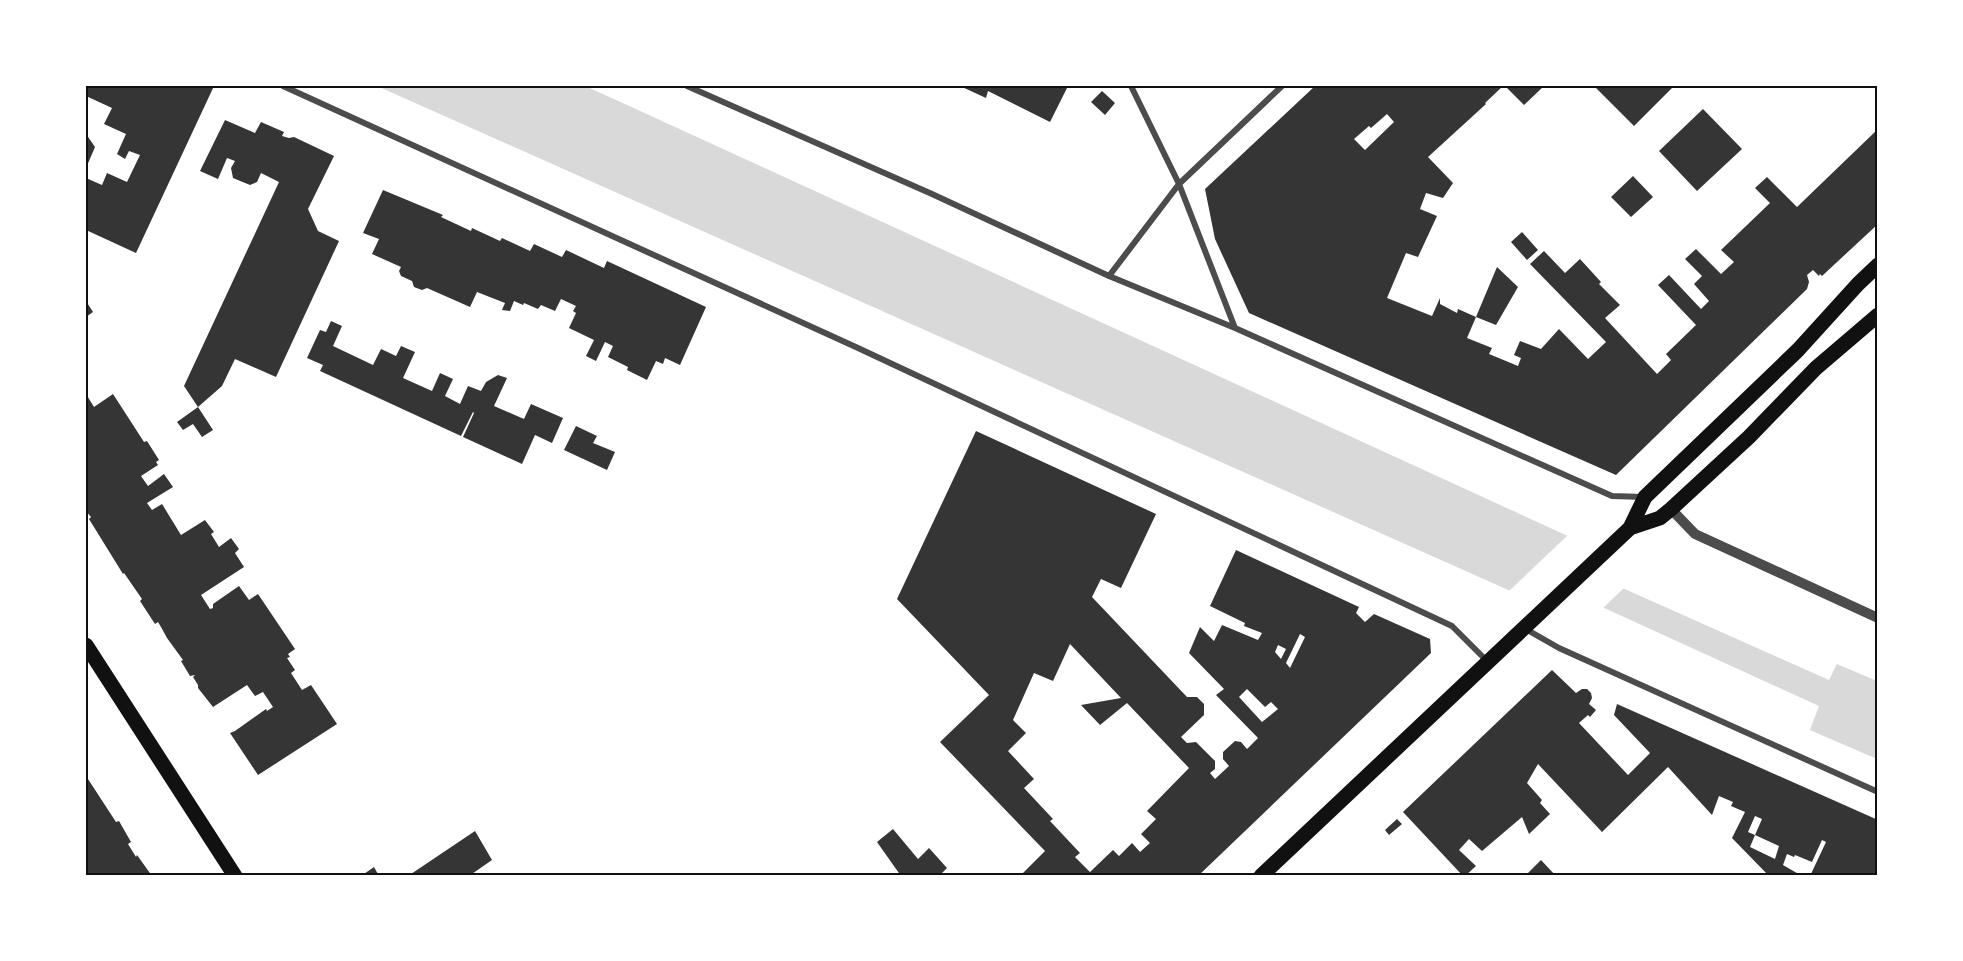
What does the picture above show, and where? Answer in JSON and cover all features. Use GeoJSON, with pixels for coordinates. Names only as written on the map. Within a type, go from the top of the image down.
{"type":"FeatureCollection","features":[{"type":"Feature","properties":{"kind":"main road"},"geometry":{"type":"LineString","coordinates":[[1261,876],[1630,528],[1644,497],[1798,351],[1878,265]]}},
{"type":"Feature","properties":{"kind":"main road"},"geometry":{"type":"LineString","coordinates":[[1630,528],[1660,518],[1671,509],[1749,437],[1815,368],[1878,315]]}},
{"type":"Feature","properties":{"kind":"main road"},"geometry":{"type":"LineString","coordinates":[[86,645],[235,876]]}},
{"type":"Feature","properties":{"kind":"street"},"geometry":{"type":"LineString","coordinates":[[283,86],[858,348],[1452,626],[1487,662]]}},
{"type":"Feature","properties":{"kind":"street"},"geometry":{"type":"LineString","coordinates":[[687,86],[932,194],[1109,276],[1234,328],[1612,496],[1644,497]]}},
{"type":"Feature","properties":{"kind":"street"},"geometry":{"type":"LineString","coordinates":[[1131,86],[1179,184],[1234,328]]}},
{"type":"Feature","properties":{"kind":"street"},"geometry":{"type":"LineString","coordinates":[[1109,276],[1179,184],[1282,86]]}},
{"type":"Feature","properties":{"kind":"street"},"geometry":{"type":"LineString","coordinates":[[1671,509],[1695,534],[1878,618]]}},
{"type":"Feature","properties":{"kind":"street"},"geometry":{"type":"LineString","coordinates":[[1527,625],[1559,648],[1878,792]]}},
{"type":"Feature","properties":{"kind":"shaded area"},"geometry":{"type":"Polygon","coordinates":[[[377,86],[585,86],[1581,542],[1562,561],[1829,680],[1837,664],[1877,681],[1877,759],[1810,730],[1819,706],[1543,580],[1524,597],[377,86]]]}},
{"type":"Feature","properties":{"kind":"pier"},"geometry":{"type":"Polygon","coordinates":[[[1569,534],[1583,540],[1584,543],[1567,560],[1625,587],[1601,610],[1543,583],[1525,600],[1507,593],[1569,534]]]}},
{"type":"Feature","properties":{"kind":"building"},"geometry":{"type":"Polygon","coordinates":[[[86,86],[214,86],[136,253],[86,230],[86,178],[102,185],[107,173],[127,182],[140,155],[129,151],[125,159],[117,154],[126,134],[104,124],[112,108],[86,96],[86,86]]]}},
{"type":"Feature","properties":{"kind":"building"},"geometry":{"type":"Polygon","coordinates":[[[960,86],[1068,86],[1050,122],[988,91],[986,98],[960,86]]]}},
{"type":"Feature","properties":{"kind":"building"},"geometry":{"type":"Polygon","coordinates":[[[1315,86],[1394,86],[1396,88],[1399,86],[1503,86],[1428,157],[1453,183],[1443,198],[1426,193],[1420,209],[1437,216],[1418,257],[1406,253],[1387,298],[1432,316],[1440,298],[1440,304],[1457,313],[1458,309],[1476,317],[1467,338],[1492,348],[1489,354],[1518,366],[1521,358],[1514,355],[1520,341],[1541,349],[1559,329],[1588,359],[1606,342],[1530,264],[1544,251],[1565,273],[1580,259],[1601,282],[1599,284],[1620,305],[1605,318],[1657,374],[1671,360],[1666,354],[1696,325],[1658,285],[1669,275],[1701,309],[1709,301],[1694,284],[1702,276],[1685,259],[1696,249],[1721,274],[1734,262],[1721,250],[1770,203],[1755,188],[1767,177],[1797,207],[1878,129],[1878,224],[1822,276],[1813,270],[1807,275],[1809,282],[1807,289],[1616,475],[1249,313],[1215,239],[1205,189],[1315,86]],[[1387,114],[1354,139],[1365,150],[1394,122],[1387,114]]]}},
{"type":"Feature","properties":{"kind":"building"},"geometry":{"type":"Polygon","coordinates":[[[1505,86],[1544,86],[1524,105],[1505,86]]]}},
{"type":"Feature","properties":{"kind":"building"},"geometry":{"type":"Polygon","coordinates":[[[1594,86],[1674,86],[1634,126],[1594,86]]]}},
{"type":"Feature","properties":{"kind":"building"},"geometry":{"type":"Polygon","coordinates":[[[1102,91],[1115,103],[1105,115],[1091,102],[1102,91]]]}},
{"type":"Feature","properties":{"kind":"building"},"geometry":{"type":"Polygon","coordinates":[[[1703,109],[1742,149],[1697,191],[1659,151],[1703,109]]]}},
{"type":"Feature","properties":{"kind":"building"},"geometry":{"type":"Polygon","coordinates":[[[225,120],[255,133],[261,122],[284,132],[282,136],[294,137],[334,156],[308,209],[318,231],[339,241],[276,377],[235,359],[222,386],[198,407],[184,386],[279,182],[261,173],[257,182],[250,185],[233,178],[231,168],[235,161],[227,158],[218,179],[200,171],[225,120]]]}},
{"type":"Feature","properties":{"kind":"building"},"geometry":{"type":"Polygon","coordinates":[[[86,134],[95,147],[86,168],[86,134]]]}},
{"type":"Feature","properties":{"kind":"building"},"geometry":{"type":"Polygon","coordinates":[[[1633,176],[1653,197],[1631,217],[1611,197],[1633,176]]]}},
{"type":"Feature","properties":{"kind":"building"},"geometry":{"type":"Polygon","coordinates":[[[383,190],[443,215],[441,217],[471,231],[472,228],[500,241],[502,238],[530,251],[534,244],[562,257],[566,250],[604,268],[607,261],[706,307],[680,365],[665,358],[663,364],[656,361],[647,380],[608,357],[613,346],[605,342],[596,361],[586,356],[594,340],[569,328],[576,313],[573,311],[576,306],[561,299],[555,311],[541,305],[538,309],[514,301],[510,311],[502,310],[505,303],[477,292],[470,307],[427,288],[422,290],[414,287],[412,281],[401,276],[399,271],[401,267],[372,254],[379,239],[363,233],[383,190]]]}},
{"type":"Feature","properties":{"kind":"building"},"geometry":{"type":"Polygon","coordinates":[[[1522,232],[1538,250],[1527,260],[1511,242],[1522,232]]]}},
{"type":"Feature","properties":{"kind":"building"},"geometry":{"type":"Polygon","coordinates":[[[1497,267],[1518,287],[1496,325],[1476,317],[1497,267]]]}},
{"type":"Feature","properties":{"kind":"building"},"geometry":{"type":"Polygon","coordinates":[[[86,301],[93,312],[86,317],[86,301]]]}},
{"type":"Feature","properties":{"kind":"building"},"geometry":{"type":"Polygon","coordinates":[[[331,321],[342,326],[333,346],[373,365],[381,349],[396,356],[401,346],[415,352],[403,378],[432,391],[440,373],[453,379],[445,396],[460,404],[468,386],[481,391],[486,382],[498,375],[507,378],[494,406],[524,419],[531,404],[563,418],[552,443],[535,435],[522,464],[463,437],[473,412],[461,436],[320,371],[323,365],[307,358],[320,330],[326,332],[331,321]]]}},
{"type":"Feature","properties":{"kind":"building"},"geometry":{"type":"Polygon","coordinates":[[[86,394],[94,407],[113,394],[144,442],[147,441],[159,460],[156,462],[158,465],[141,476],[148,486],[164,474],[173,487],[147,503],[152,510],[162,504],[181,535],[205,520],[214,532],[211,534],[219,547],[231,538],[239,549],[235,553],[244,567],[201,595],[210,609],[213,608],[213,604],[239,586],[249,600],[258,594],[295,649],[288,654],[290,657],[287,658],[295,670],[291,673],[302,690],[311,685],[337,724],[258,775],[230,733],[266,709],[267,711],[273,707],[263,692],[255,696],[247,685],[213,707],[198,688],[193,677],[195,675],[190,676],[181,661],[183,660],[158,622],[155,624],[140,601],[142,599],[123,574],[89,519],[91,517],[86,511],[86,394]]]}},
{"type":"Feature","properties":{"kind":"building"},"geometry":{"type":"Polygon","coordinates":[[[198,407],[213,430],[202,437],[193,424],[183,430],[177,422],[198,407]]]}},
{"type":"Feature","properties":{"kind":"building"},"geometry":{"type":"Polygon","coordinates":[[[576,426],[597,436],[593,443],[615,452],[607,470],[564,450],[576,426]]]}},
{"type":"Feature","properties":{"kind":"building"},"geometry":{"type":"Polygon","coordinates":[[[976,431],[1156,514],[1121,588],[1101,579],[1092,597],[1187,697],[1197,697],[1204,704],[1204,715],[1181,737],[1187,743],[1196,742],[1215,761],[1215,769],[1210,773],[1215,779],[1229,766],[1223,759],[1223,752],[1235,741],[1241,742],[1247,749],[1258,738],[1216,695],[1224,689],[1189,653],[1200,627],[1214,641],[1222,625],[1258,640],[1262,633],[1244,626],[1245,623],[1210,606],[1236,550],[1359,607],[1356,613],[1365,622],[1374,614],[1430,639],[1431,653],[1198,876],[1020,876],[1045,851],[940,742],[989,695],[897,599],[976,431]],[[1300,634],[1286,663],[1290,668],[1305,637],[1300,634]],[[1070,644],[1053,681],[1034,673],[1013,720],[1026,733],[1008,751],[1034,779],[1024,788],[1053,819],[1050,821],[1080,853],[1075,857],[1090,872],[1113,850],[1119,856],[1132,843],[1140,852],[1150,843],[1141,834],[1156,819],[1147,811],[1189,768],[1127,703],[1100,725],[1081,705],[1121,698],[1070,644]],[[1278,645],[1275,652],[1281,659],[1286,649],[1278,645]],[[1247,689],[1239,697],[1262,722],[1278,709],[1271,702],[1265,707],[1247,689]]]}},
{"type":"Feature","properties":{"kind":"building"},"geometry":{"type":"Polygon","coordinates":[[[1552,670],[1576,693],[1587,689],[1591,693],[1592,698],[1589,704],[1596,710],[1590,717],[1588,715],[1579,723],[1628,775],[1650,753],[1614,715],[1617,704],[1878,820],[1878,876],[1836,876],[1831,873],[1829,876],[1810,876],[1826,842],[1822,840],[1812,862],[1787,854],[1783,865],[1802,876],[1769,876],[1732,838],[1745,812],[1731,806],[1733,802],[1719,796],[1712,815],[1668,767],[1602,832],[1538,764],[1527,783],[1542,800],[1540,803],[1550,814],[1529,834],[1522,817],[1482,851],[1469,839],[1459,850],[1476,866],[1465,876],[1403,812],[1552,670]],[[1755,816],[1748,832],[1755,835],[1762,819],[1755,816]],[[1755,835],[1750,847],[1775,859],[1779,846],[1755,835]]]}},
{"type":"Feature","properties":{"kind":"building"},"geometry":{"type":"Polygon","coordinates":[[[86,776],[116,822],[119,821],[131,842],[128,844],[136,857],[137,855],[152,876],[86,876],[86,776]]]}},
{"type":"Feature","properties":{"kind":"building"},"geometry":{"type":"Polygon","coordinates":[[[1397,819],[1402,824],[1389,835],[1385,830],[1397,819]]]}},
{"type":"Feature","properties":{"kind":"building"},"geometry":{"type":"Polygon","coordinates":[[[893,829],[918,859],[929,848],[947,868],[939,876],[901,876],[877,842],[893,829]]]}},
{"type":"Feature","properties":{"kind":"building"},"geometry":{"type":"Polygon","coordinates":[[[475,831],[492,860],[469,876],[408,876],[475,831]]]}},
{"type":"Feature","properties":{"kind":"building"},"geometry":{"type":"Polygon","coordinates":[[[1541,860],[1556,876],[1525,876],[1541,860]]]}},
{"type":"Feature","properties":{"kind":"building"},"geometry":{"type":"Polygon","coordinates":[[[374,867],[379,876],[361,876],[374,867]]]}}]}
